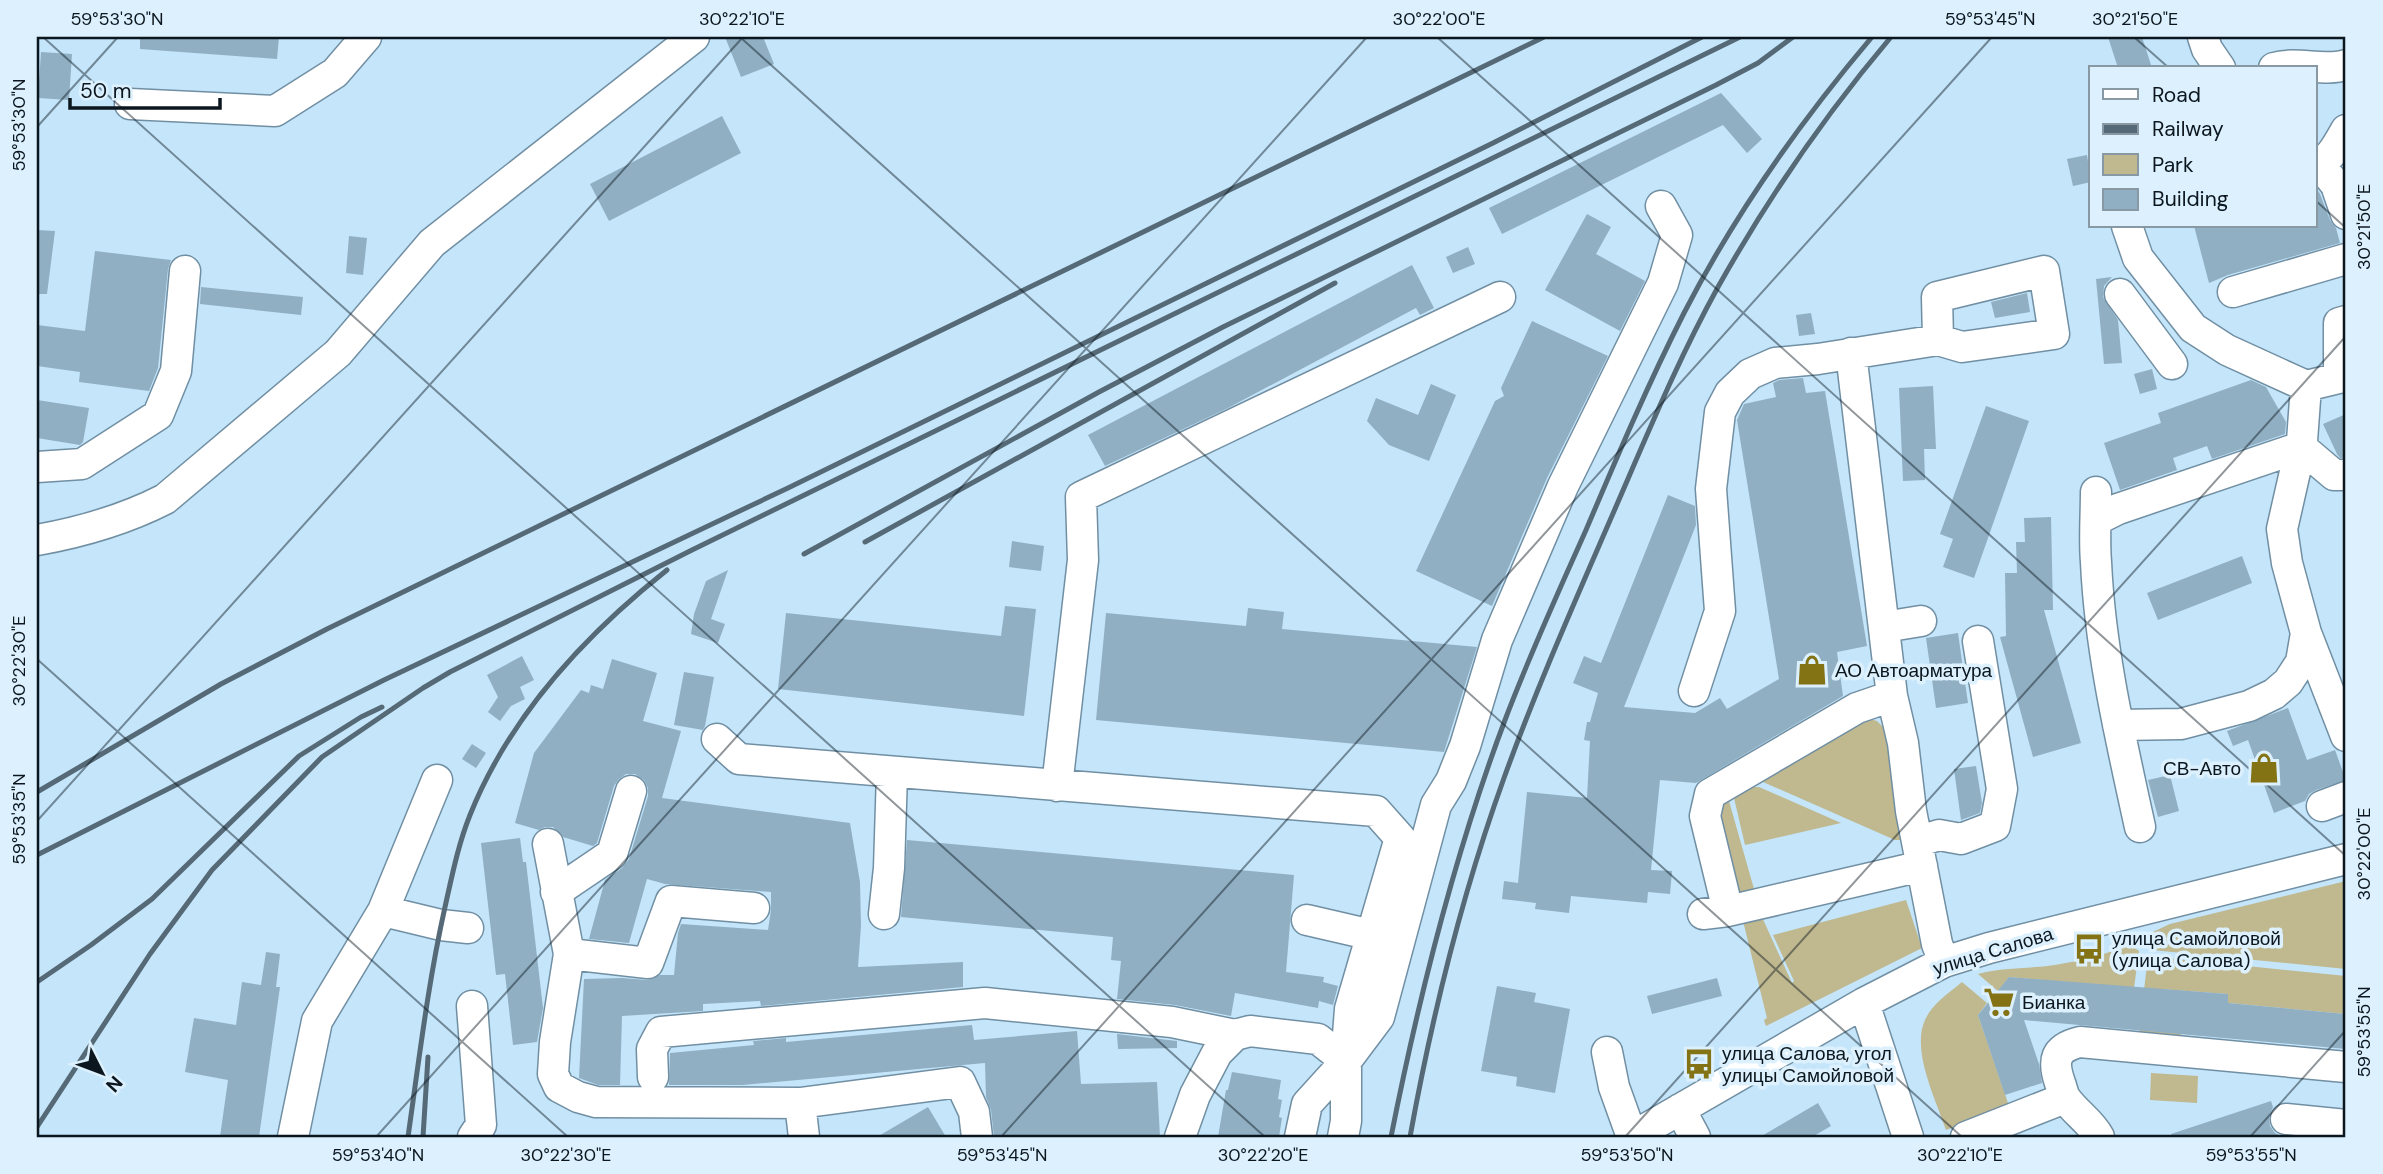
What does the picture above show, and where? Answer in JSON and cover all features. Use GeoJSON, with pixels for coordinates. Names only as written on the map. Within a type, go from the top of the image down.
{"type":"FeatureCollection","features":[{"type":"Feature","properties":{"kind":"street"},"geometry":{"type":"LineString","coordinates":[[130,104],[275,111],[335,73],[366,37]]}},
{"type":"Feature","properties":{"kind":"street"},"geometry":{"type":"LineString","coordinates":[[37,540],[73,534],[132,516],[165,499],[338,353],[432,243],[694,37]]}},
{"type":"Feature","properties":{"kind":"street"},"geometry":{"type":"LineString","coordinates":[[2203,37],[2207,49],[2219,66]]}},
{"type":"Feature","properties":{"kind":"street"},"geometry":{"type":"LineString","coordinates":[[2316,67],[2336,68],[2346,65]]}},
{"type":"Feature","properties":{"kind":"street"},"geometry":{"type":"LineString","coordinates":[[2281,66],[2301,66]]}},
{"type":"Feature","properties":{"kind":"street"},"geometry":{"type":"LineString","coordinates":[[2346,130],[2333,152],[2317,166],[2336,185],[2346,214]]}},
{"type":"Feature","properties":{"kind":"street"},"geometry":{"type":"LineString","coordinates":[[1300,1137],[1307,1104],[1346,1061],[1379,1017],[1436,805],[1451,781],[1465,746],[1497,640],[1563,486],[1663,284],[1677,235],[1661,206]]}},
{"type":"Feature","properties":{"kind":"street"},"geometry":{"type":"LineString","coordinates":[[2128,228],[2138,258],[2193,328],[2227,350],[2306,386],[2343,377],[2339,323],[2346,321]]}},
{"type":"Feature","properties":{"kind":"street"},"geometry":{"type":"LineString","coordinates":[[2233,292],[2346,259]]}},
{"type":"Feature","properties":{"kind":"street"},"geometry":{"type":"LineString","coordinates":[[37,467],[82,464],[158,415],[176,372],[185,271]]}},
{"type":"Feature","properties":{"kind":"street"},"geometry":{"type":"LineString","coordinates":[[2120,294],[2167,357],[2193,328]]}},
{"type":"Feature","properties":{"kind":"street"},"geometry":{"type":"LineString","coordinates":[[1057,786],[1083,560],[1081,497],[1500,297]]}},
{"type":"Feature","properties":{"kind":"street"},"geometry":{"type":"LineString","coordinates":[[1694,691],[1720,611],[1711,489],[1720,412],[1730,393],[1750,374],[1775,363],[1938,340]]}},
{"type":"Feature","properties":{"kind":"street"},"geometry":{"type":"LineString","coordinates":[[1851,353],[1892,696],[1903,743],[1919,854],[1937,944],[1944,962]]}},
{"type":"Feature","properties":{"kind":"street"},"geometry":{"type":"LineString","coordinates":[[2306,386],[2301,447],[2282,530],[2287,563],[2306,633],[2346,736]]}},
{"type":"Feature","properties":{"kind":"street"},"geometry":{"type":"LineString","coordinates":[[2301,447],[2334,475],[2346,475]]}},
{"type":"Feature","properties":{"kind":"street"},"geometry":{"type":"LineString","coordinates":[[2140,827],[2118,725],[2097,574],[2096,506],[2118,509],[2301,447]]}},
{"type":"Feature","properties":{"kind":"street"},"geometry":{"type":"LineString","coordinates":[[1884,627],[1921,621]]}},
{"type":"Feature","properties":{"kind":"street"},"geometry":{"type":"LineString","coordinates":[[2118,725],[2181,724],[2249,706],[2274,694],[2288,682],[2301,662],[2306,633]]}},
{"type":"Feature","properties":{"kind":"street"},"geometry":{"type":"LineString","coordinates":[[1892,696],[1857,708],[1755,766],[1698,804],[1705,816],[1715,913],[1919,854],[1939,835],[1961,839],[1996,826],[2002,789],[1978,641]]}},
{"type":"Feature","properties":{"kind":"street"},"geometry":{"type":"LineString","coordinates":[[717,739],[739,760],[1376,811],[1400,838],[1350,1009],[1346,1061],[1346,1121],[1343,1137]]}},
{"type":"Feature","properties":{"kind":"street"},"geometry":{"type":"LineString","coordinates":[[884,914],[889,868],[892,773]]}},
{"type":"Feature","properties":{"kind":"street"},"geometry":{"type":"LineString","coordinates":[[293,1137],[317,1021],[383,911],[437,780]]}},
{"type":"Feature","properties":{"kind":"street"},"geometry":{"type":"LineString","coordinates":[[556,892],[612,854],[631,791]]}},
{"type":"Feature","properties":{"kind":"street"},"geometry":{"type":"LineString","coordinates":[[548,844],[569,954],[555,1042],[553,1074],[559,1087],[578,1097],[596,1102],[800,1103],[960,1082],[974,1112],[977,1137]]}},
{"type":"Feature","properties":{"kind":"street","name":"улица Салова"},"geometry":{"type":"LineString","coordinates":[[1632,1137],[1864,1003],[1944,962],[1989,948],[2346,859]]}},
{"type":"Feature","properties":{"kind":"street"},"geometry":{"type":"LineString","coordinates":[[569,954],[648,964],[671,901],[754,908]]}},
{"type":"Feature","properties":{"kind":"street"},"geometry":{"type":"LineString","coordinates":[[383,911],[441,925],[468,928]]}},
{"type":"Feature","properties":{"kind":"street"},"geometry":{"type":"LineString","coordinates":[[1307,920],[1372,935]]}},
{"type":"Feature","properties":{"kind":"street"},"geometry":{"type":"LineString","coordinates":[[653,1077],[652,1049],[661,1032],[985,1003],[1172,1022],[1235,1035],[1250,1031],[1318,1039],[1346,1061]]}},
{"type":"Feature","properties":{"kind":"street"},"geometry":{"type":"LineString","coordinates":[[1864,1003],[1908,1137]]}},
{"type":"Feature","properties":{"kind":"street"},"geometry":{"type":"LineString","coordinates":[[472,1006],[481,1125],[473,1137]]}},
{"type":"Feature","properties":{"kind":"street"},"geometry":{"type":"LineString","coordinates":[[1180,1137],[1195,1095],[1217,1053],[1235,1035]]}},
{"type":"Feature","properties":{"kind":"street"},"geometry":{"type":"LineString","coordinates":[[2099,1137],[2085,1117],[2065,1098],[2055,1070],[2057,1056],[2066,1046],[2080,1042],[2346,1067]]}},
{"type":"Feature","properties":{"kind":"street"},"geometry":{"type":"LineString","coordinates":[[1607,1052],[1614,1087],[1632,1137]]}},
{"type":"Feature","properties":{"kind":"street"},"geometry":{"type":"LineString","coordinates":[[1966,1137],[1996,1132],[2065,1098]]}},
{"type":"Feature","properties":{"kind":"street"},"geometry":{"type":"LineString","coordinates":[[800,1103],[804,1137]]}},
{"type":"Feature","properties":{"kind":"street"},"geometry":{"type":"LineString","coordinates":[[1680,1109],[1695,1137]]}},
{"type":"Feature","properties":{"kind":"street"},"geometry":{"type":"LineString","coordinates":[[2286,1119],[2346,1125]]}},
{"type":"Feature","properties":{"kind":"green space"},"geometry":{"type":"Polygon","coordinates":[[[1867,718],[1877,721],[1888,732],[1902,840],[1895,840],[1757,777],[1867,718]]]}},
{"type":"Feature","properties":{"kind":"green space"},"geometry":{"type":"Polygon","coordinates":[[[1751,787],[1759,787],[1841,823],[1745,845],[1734,798],[1751,787]]]}},
{"type":"Feature","properties":{"kind":"green space"},"geometry":{"type":"Polygon","coordinates":[[[1727,794],[1756,896],[1738,893],[1717,811],[1727,794]]]}},
{"type":"Feature","properties":{"kind":"green space"},"geometry":{"type":"Polygon","coordinates":[[[2346,881],[2346,969],[2152,950],[2140,938],[2170,924],[2346,881]]]}},
{"type":"Feature","properties":{"kind":"green space"},"geometry":{"type":"Polygon","coordinates":[[[1906,900],[1922,948],[1766,1026],[1764,1020],[1767,1018],[1743,921],[1761,915],[1792,983],[1794,981],[1773,935],[1906,900]]]}},
{"type":"Feature","properties":{"kind":"green space"},"geometry":{"type":"Polygon","coordinates":[[[2130,945],[2139,951],[2134,988],[2009,977],[1998,991],[1978,974],[2064,963],[2130,945]]]}},
{"type":"Feature","properties":{"kind":"green space"},"geometry":{"type":"Polygon","coordinates":[[[2148,956],[2346,976],[2346,1014],[2228,1003],[2228,994],[2161,989],[2157,1031],[2181,1033],[2180,1046],[2138,1042],[2148,956]]]}},
{"type":"Feature","properties":{"kind":"green space"},"geometry":{"type":"Polygon","coordinates":[[[1962,982],[1987,1003],[1978,1015],[2009,1106],[1946,1130],[1926,1075],[1921,1032],[1932,1009],[1962,982]]]}},
{"type":"Feature","properties":{"kind":"green space"},"geometry":{"type":"Polygon","coordinates":[[[2151,1073],[2198,1076],[2197,1103],[2150,1100],[2151,1073]]]}},
{"type":"Feature","properties":{"kind":"building"},"geometry":{"type":"Polygon","coordinates":[[[140,37],[279,37],[277,59],[140,49],[140,37]]]}},
{"type":"Feature","properties":{"kind":"building"},"geometry":{"type":"Polygon","coordinates":[[[725,37],[763,37],[774,64],[741,77],[725,37]]]}},
{"type":"Feature","properties":{"kind":"building"},"geometry":{"type":"Polygon","coordinates":[[[2108,37],[2142,37],[2151,66],[2117,66],[2108,37]]]}},
{"type":"Feature","properties":{"kind":"building"},"geometry":{"type":"Polygon","coordinates":[[[41,52],[72,54],[69,100],[38,98],[41,52]]]}},
{"type":"Feature","properties":{"kind":"building"},"geometry":{"type":"Polygon","coordinates":[[[1721,93],[1762,139],[1747,153],[1723,125],[1502,234],[1489,208],[1721,93]]]}},
{"type":"Feature","properties":{"kind":"building"},"geometry":{"type":"Polygon","coordinates":[[[722,116],[741,153],[609,221],[590,184],[722,116]]]}},
{"type":"Feature","properties":{"kind":"building"},"geometry":{"type":"Polygon","coordinates":[[[2087,155],[2089,182],[2073,186],[2067,159],[2087,155]]]}},
{"type":"Feature","properties":{"kind":"building"},"geometry":{"type":"Polygon","coordinates":[[[2316,188],[2336,228],[2340,243],[2228,275],[2209,283],[2195,228],[2316,228],[2316,188]]]}},
{"type":"Feature","properties":{"kind":"building"},"geometry":{"type":"Polygon","coordinates":[[[1587,214],[1611,227],[1596,254],[1645,281],[1620,331],[1545,290],[1587,214]]]}},
{"type":"Feature","properties":{"kind":"building"},"geometry":{"type":"Polygon","coordinates":[[[37,230],[55,231],[47,294],[37,294],[37,230]]]}},
{"type":"Feature","properties":{"kind":"building"},"geometry":{"type":"Polygon","coordinates":[[[349,236],[367,238],[363,275],[346,273],[349,236]]]}},
{"type":"Feature","properties":{"kind":"building"},"geometry":{"type":"Polygon","coordinates":[[[1468,247],[1475,264],[1453,273],[1446,257],[1468,247]]]}},
{"type":"Feature","properties":{"kind":"building"},"geometry":{"type":"Polygon","coordinates":[[[95,251],[171,260],[158,368],[149,391],[79,382],[80,372],[37,366],[37,325],[85,331],[95,251]]]}},
{"type":"Feature","properties":{"kind":"building"},"geometry":{"type":"Polygon","coordinates":[[[1412,265],[1434,308],[1420,315],[1416,308],[1228,408],[1105,466],[1088,435],[1412,265]]]}},
{"type":"Feature","properties":{"kind":"building"},"geometry":{"type":"Polygon","coordinates":[[[2112,277],[2104,286],[2103,297],[2118,320],[2122,363],[2104,364],[2096,279],[2112,277]]]}},
{"type":"Feature","properties":{"kind":"building"},"geometry":{"type":"Polygon","coordinates":[[[201,287],[303,297],[301,315],[200,304],[201,287]]]}},
{"type":"Feature","properties":{"kind":"building"},"geometry":{"type":"Polygon","coordinates":[[[2027,293],[2030,312],[1995,318],[1991,302],[2027,293]]]}},
{"type":"Feature","properties":{"kind":"building"},"geometry":{"type":"Polygon","coordinates":[[[1811,313],[1815,334],[1799,336],[1796,315],[1811,313]]]}},
{"type":"Feature","properties":{"kind":"building"},"geometry":{"type":"Polygon","coordinates":[[[1532,321],[1608,356],[1547,478],[1492,606],[1416,571],[1495,401],[1504,396],[1501,388],[1532,321]]]}},
{"type":"Feature","properties":{"kind":"building"},"geometry":{"type":"Polygon","coordinates":[[[2152,369],[2157,389],[2140,394],[2134,374],[2152,369]]]}},
{"type":"Feature","properties":{"kind":"building"},"geometry":{"type":"Polygon","coordinates":[[[1803,378],[1806,393],[1825,391],[1867,646],[1837,652],[1843,696],[1696,783],[1660,780],[1651,870],[1672,871],[1670,894],[1648,892],[1647,903],[1571,896],[1569,913],[1535,909],[1536,903],[1502,899],[1504,881],[1518,883],[1527,792],[1587,798],[1590,741],[1584,740],[1587,722],[1590,722],[1598,693],[1573,683],[1584,656],[1601,663],[1668,495],[1695,506],[1696,525],[1624,707],[1695,713],[1720,698],[1727,709],[1779,679],[1737,420],[1744,404],[1776,397],[1773,383],[1803,378]]]}},
{"type":"Feature","properties":{"kind":"building"},"geometry":{"type":"Polygon","coordinates":[[[2251,380],[2266,387],[2286,422],[2285,434],[2212,459],[2207,446],[2173,458],[2177,470],[2120,490],[2104,443],[2161,423],[2158,413],[2251,380]]]}},
{"type":"Feature","properties":{"kind":"building"},"geometry":{"type":"Polygon","coordinates":[[[1431,384],[1456,395],[1429,461],[1389,445],[1367,421],[1376,398],[1418,415],[1431,384]]]}},
{"type":"Feature","properties":{"kind":"building"},"geometry":{"type":"Polygon","coordinates":[[[1933,386],[1936,449],[1924,449],[1925,480],[1903,481],[1899,388],[1933,386]]]}},
{"type":"Feature","properties":{"kind":"building"},"geometry":{"type":"Polygon","coordinates":[[[37,400],[89,408],[83,442],[80,445],[37,438],[37,400]]]}},
{"type":"Feature","properties":{"kind":"building"},"geometry":{"type":"Polygon","coordinates":[[[1986,406],[2029,421],[1974,578],[1943,567],[1953,539],[1940,534],[1986,406]]]}},
{"type":"Feature","properties":{"kind":"building"},"geometry":{"type":"Polygon","coordinates":[[[2346,414],[2346,458],[2340,458],[2323,424],[2346,414]]]}},
{"type":"Feature","properties":{"kind":"building"},"geometry":{"type":"Polygon","coordinates":[[[2051,517],[2053,610],[2044,610],[2081,743],[2033,757],[2000,637],[2006,636],[2005,573],[2017,573],[2016,542],[2025,542],[2024,518],[2051,517]]]}},
{"type":"Feature","properties":{"kind":"building"},"geometry":{"type":"Polygon","coordinates":[[[1012,541],[1044,546],[1041,571],[1009,567],[1012,541]]]}},
{"type":"Feature","properties":{"kind":"building"},"geometry":{"type":"Polygon","coordinates":[[[2242,556],[2252,583],[2158,620],[2147,593],[2242,556]]]}},
{"type":"Feature","properties":{"kind":"building"},"geometry":{"type":"Polygon","coordinates":[[[728,570],[711,619],[725,624],[718,643],[691,634],[694,614],[706,581],[728,570]]]}},
{"type":"Feature","properties":{"kind":"building"},"geometry":{"type":"Polygon","coordinates":[[[1005,606],[1036,609],[1024,716],[778,689],[786,613],[1001,636],[1005,606]]]}},
{"type":"Feature","properties":{"kind":"building"},"geometry":{"type":"Polygon","coordinates":[[[1248,608],[1284,612],[1282,629],[1477,647],[1444,752],[1096,720],[1106,613],[1246,626],[1248,608]]]}},
{"type":"Feature","properties":{"kind":"building"},"geometry":{"type":"Polygon","coordinates":[[[1958,633],[1968,703],[1936,708],[1926,638],[1958,633]]]}},
{"type":"Feature","properties":{"kind":"building"},"geometry":{"type":"Polygon","coordinates":[[[522,656],[534,680],[520,687],[525,699],[511,706],[500,721],[488,712],[498,697],[487,675],[522,656]]]}},
{"type":"Feature","properties":{"kind":"building"},"geometry":{"type":"Polygon","coordinates":[[[612,659],[657,673],[643,721],[681,731],[662,798],[850,823],[860,882],[858,967],[963,962],[963,987],[761,1006],[760,1001],[703,1004],[703,1011],[622,1016],[620,1085],[598,1085],[579,1078],[584,979],[647,980],[660,975],[674,975],[681,924],[768,930],[771,910],[771,892],[665,884],[647,879],[629,943],[589,939],[605,880],[622,868],[629,859],[648,796],[644,780],[635,774],[626,774],[619,779],[614,786],[597,843],[593,846],[563,837],[553,827],[539,830],[515,823],[534,753],[581,690],[589,693],[591,685],[603,689],[612,659]]]}},
{"type":"Feature","properties":{"kind":"building"},"geometry":{"type":"Polygon","coordinates":[[[684,672],[714,677],[703,730],[674,725],[684,672]]]}},
{"type":"Feature","properties":{"kind":"building"},"geometry":{"type":"Polygon","coordinates":[[[2288,708],[2307,760],[2335,750],[2346,780],[2316,790],[2309,794],[2305,801],[2274,813],[2248,740],[2233,746],[2227,731],[2288,708]]]}},
{"type":"Feature","properties":{"kind":"building"},"geometry":{"type":"Polygon","coordinates":[[[472,744],[486,753],[476,768],[462,759],[472,744]]]}},
{"type":"Feature","properties":{"kind":"building"},"geometry":{"type":"Polygon","coordinates":[[[1976,766],[1982,803],[1980,813],[1961,820],[1954,769],[1976,766]]]}},
{"type":"Feature","properties":{"kind":"building"},"geometry":{"type":"Polygon","coordinates":[[[2170,775],[2179,811],[2158,817],[2148,780],[2170,775]]]}},
{"type":"Feature","properties":{"kind":"building"},"geometry":{"type":"Polygon","coordinates":[[[520,838],[523,862],[526,862],[543,1008],[537,1042],[513,1045],[505,974],[496,975],[481,843],[520,838]]]}},
{"type":"Feature","properties":{"kind":"building"},"geometry":{"type":"Polygon","coordinates":[[[907,840],[1294,875],[1286,972],[1324,977],[1323,982],[1338,986],[1333,1005],[1319,1001],[1318,1008],[1235,993],[1231,1016],[1175,1005],[1117,999],[1121,961],[1111,960],[1113,937],[901,917],[907,840]]]}},
{"type":"Feature","properties":{"kind":"building"},"geometry":{"type":"Polygon","coordinates":[[[266,952],[280,954],[276,987],[280,987],[259,1137],[220,1137],[228,1080],[185,1072],[194,1018],[236,1025],[242,982],[261,985],[266,952]]]}},
{"type":"Feature","properties":{"kind":"building"},"geometry":{"type":"Polygon","coordinates":[[[2009,977],[2228,994],[2228,1003],[2346,1014],[2346,1049],[2024,1020],[2039,1064],[2042,1083],[2005,1095],[1978,1015],[2009,977]]]}},
{"type":"Feature","properties":{"kind":"building"},"geometry":{"type":"Polygon","coordinates":[[[1717,978],[1722,996],[1652,1014],[1647,996],[1717,978]]]}},
{"type":"Feature","properties":{"kind":"building"},"geometry":{"type":"Polygon","coordinates":[[[1497,986],[1536,993],[1534,1002],[1570,1009],[1555,1093],[1516,1086],[1517,1077],[1481,1071],[1497,986]]]}},
{"type":"Feature","properties":{"kind":"building"},"geometry":{"type":"Polygon","coordinates":[[[972,1025],[974,1040],[1077,1031],[1081,1084],[1157,1082],[1160,1137],[994,1137],[991,1110],[986,1097],[985,1063],[743,1085],[669,1085],[670,1053],[754,1045],[753,1041],[786,1038],[786,1042],[972,1025]]]}},
{"type":"Feature","properties":{"kind":"building"},"geometry":{"type":"Polygon","coordinates":[[[1117,1034],[1177,1041],[1177,1048],[1118,1049],[1117,1034]]]}},
{"type":"Feature","properties":{"kind":"building"},"geometry":{"type":"Polygon","coordinates":[[[1232,1072],[1281,1080],[1278,1099],[1282,1100],[1279,1117],[1282,1118],[1279,1137],[1218,1137],[1232,1072]]]}},
{"type":"Feature","properties":{"kind":"building"},"geometry":{"type":"Polygon","coordinates":[[[2271,1101],[2273,1107],[2269,1117],[2270,1126],[2275,1133],[2283,1137],[2172,1137],[2171,1134],[2271,1101]]]}},
{"type":"Feature","properties":{"kind":"building"},"geometry":{"type":"Polygon","coordinates":[[[1818,1103],[1831,1126],[1812,1137],[1760,1137],[1818,1103]]]}},
{"type":"Feature","properties":{"kind":"building"},"geometry":{"type":"Polygon","coordinates":[[[928,1107],[946,1137],[877,1137],[928,1107]]]}},
{"type":"Feature","properties":{"kind":"railway"},"geometry":{"type":"LineString","coordinates":[[37,792],[221,684],[327,629],[1544,37]]}},
{"type":"Feature","properties":{"kind":"railway"},"geometry":{"type":"LineString","coordinates":[[37,855],[384,680],[788,488],[1493,143],[1702,37]]}},
{"type":"Feature","properties":{"kind":"railway"},"geometry":{"type":"LineString","coordinates":[[37,1127],[150,954],[212,870],[322,757],[423,688],[692,550],[1740,37]]}},
{"type":"Feature","properties":{"kind":"railway"},"geometry":{"type":"LineString","coordinates":[[804,554],[1223,327],[1716,85],[1758,63],[1793,37]]}},
{"type":"Feature","properties":{"kind":"railway"},"geometry":{"type":"LineString","coordinates":[[1391,1137],[1439,926],[1487,771],[1524,672],[1621,448],[1684,313],[1725,240],[1794,136],[1872,37]]}},
{"type":"Feature","properties":{"kind":"railway"},"geometry":{"type":"LineString","coordinates":[[1410,1137],[1450,956],[1489,822],[1541,682],[1647,435],[1703,316],[1757,221],[1820,127],[1891,37]]}},
{"type":"Feature","properties":{"kind":"railway"},"geometry":{"type":"LineString","coordinates":[[865,542],[1335,283]]}},
{"type":"Feature","properties":{"kind":"railway"},"geometry":{"type":"LineString","coordinates":[[408,1137],[439,936],[456,861],[470,815],[506,744],[553,679],[607,622],[667,570]]}},
{"type":"Feature","properties":{"kind":"railway"},"geometry":{"type":"LineString","coordinates":[[37,982],[152,899],[299,756],[382,707]]}},
{"type":"Feature","properties":{"kind":"railway"},"geometry":{"type":"LineString","coordinates":[[423,1137],[428,1057]]}},
{"type":"Feature","properties":{"kind":"place","name":"АО Автоарматура"},"geometry":{"type":"Point","coordinates":[1812,670]}},
{"type":"Feature","properties":{"kind":"place","name":"СВ-Авто"},"geometry":{"type":"Point","coordinates":[2264,768]}},
{"type":"Feature","properties":{"kind":"place","name":"улица Самойловой (улица Салова)"},"geometry":{"type":"Point","coordinates":[2089,949]}},
{"type":"Feature","properties":{"kind":"place","name":"Бианка"},"geometry":{"type":"Point","coordinates":[1999,1002]}},
{"type":"Feature","properties":{"kind":"place","name":"улица Салова, угол улицы Самойловой"},"geometry":{"type":"Point","coordinates":[1699,1064]}}]}
